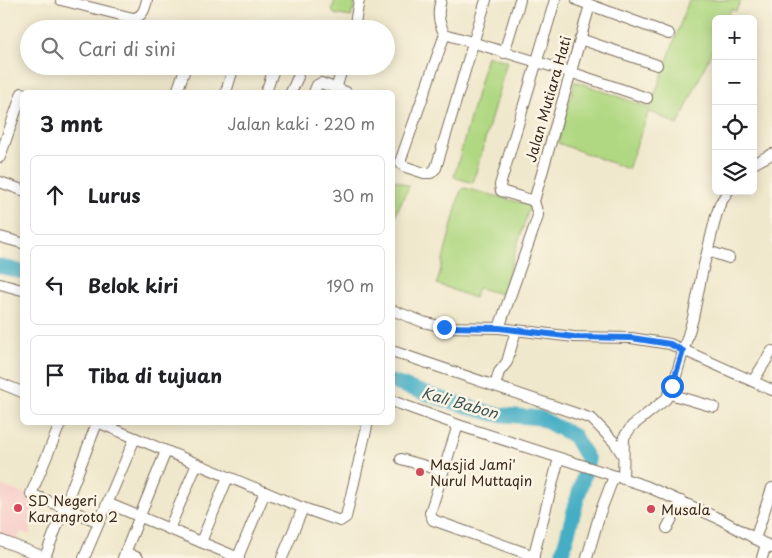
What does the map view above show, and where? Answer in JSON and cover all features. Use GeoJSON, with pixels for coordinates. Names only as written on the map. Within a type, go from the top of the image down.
{"type":"FeatureCollection","features":[{"type":"Feature","properties":{"kind":"street"},"geometry":{"type":"LineString","coordinates":[[61,0],[81,3],[133,18],[140,16],[147,0]]}},
{"type":"Feature","properties":{"kind":"street"},"geometry":{"type":"LineString","coordinates":[[356,20],[359,0]]}},
{"type":"Feature","properties":{"kind":"street"},"geometry":{"type":"LineString","coordinates":[[445,34],[401,159],[403,166],[424,173],[431,173],[436,168],[486,0]]}},
{"type":"Feature","properties":{"kind":"street"},"geometry":{"type":"LineString","coordinates":[[504,52],[520,0]]}},
{"type":"Feature","properties":{"kind":"street"},"geometry":{"type":"LineString","coordinates":[[534,202],[499,189],[555,0]]}},
{"type":"Feature","properties":{"kind":"street"},"geometry":{"type":"LineString","coordinates":[[577,0],[595,4],[669,34]]}},
{"type":"Feature","properties":{"kind":"street"},"geometry":{"type":"LineString","coordinates":[[437,3],[440,26],[445,34],[570,72],[647,98]]}},
{"type":"Feature","properties":{"kind":"street","name":"Jalan Mutiara Hati"},"geometry":{"type":"LineString","coordinates":[[499,328],[537,219],[538,215],[534,202],[580,39],[595,4]]}},
{"type":"Feature","properties":{"kind":"street"},"geometry":{"type":"LineString","coordinates":[[580,39],[657,65]]}},
{"type":"Feature","properties":{"kind":"street"},"geometry":{"type":"LineString","coordinates":[[177,90],[183,75]]}},
{"type":"Feature","properties":{"kind":"street"},"geometry":{"type":"LineString","coordinates":[[227,90],[231,75]]}},
{"type":"Feature","properties":{"kind":"street"},"geometry":{"type":"LineString","coordinates":[[267,90],[272,75]]}},
{"type":"Feature","properties":{"kind":"street"},"geometry":{"type":"LineString","coordinates":[[341,90],[343,75]]}},
{"type":"Feature","properties":{"kind":"street"},"geometry":{"type":"LineString","coordinates":[[292,90],[298,77]]}},
{"type":"Feature","properties":{"kind":"street"},"geometry":{"type":"LineString","coordinates":[[315,90],[317,85],[321,83],[338,90]]}},
{"type":"Feature","properties":{"kind":"street"},"geometry":{"type":"LineString","coordinates":[[0,157],[20,100]]}},
{"type":"Feature","properties":{"kind":"street"},"geometry":{"type":"LineString","coordinates":[[757,162],[772,154]]}},
{"type":"Feature","properties":{"kind":"street"},"geometry":{"type":"LineString","coordinates":[[0,182],[20,189]]}},
{"type":"Feature","properties":{"kind":"street"},"geometry":{"type":"LineString","coordinates":[[587,558],[600,513],[616,476],[626,432],[670,394],[693,318],[716,216],[726,195]]}},
{"type":"Feature","properties":{"kind":"street"},"geometry":{"type":"LineString","coordinates":[[0,237],[20,242]]}},
{"type":"Feature","properties":{"kind":"street"},"geometry":{"type":"LineString","coordinates":[[708,250],[729,258]]}},
{"type":"Feature","properties":{"kind":"street"},"geometry":{"type":"LineString","coordinates":[[0,284],[20,289]]}},
{"type":"Feature","properties":{"kind":"street"},"geometry":{"type":"LineString","coordinates":[[395,311],[423,322],[444,327],[499,328],[574,337],[651,340],[670,344],[772,390]]}},
{"type":"Feature","properties":{"kind":"street"},"geometry":{"type":"LineString","coordinates":[[495,386],[500,369],[507,362],[516,330]]}},
{"type":"Feature","properties":{"kind":"street"},"geometry":{"type":"LineString","coordinates":[[753,381],[772,351]]}},
{"type":"Feature","properties":{"kind":"street"},"geometry":{"type":"LineString","coordinates":[[395,352],[592,419],[615,442],[622,454]]}},
{"type":"Feature","properties":{"kind":"street"},"geometry":{"type":"LineString","coordinates":[[0,382],[20,391]]}},
{"type":"Feature","properties":{"kind":"street"},"geometry":{"type":"LineString","coordinates":[[670,394],[714,407]]}},
{"type":"Feature","properties":{"kind":"street"},"geometry":{"type":"LineString","coordinates":[[395,402],[458,425],[646,486],[720,519],[769,546],[762,558]]}},
{"type":"Feature","properties":{"kind":"street"},"geometry":{"type":"LineString","coordinates":[[60,425],[31,494],[99,522]]}},
{"type":"Feature","properties":{"kind":"street"},"geometry":{"type":"LineString","coordinates":[[0,540],[46,558],[96,425]]}},
{"type":"Feature","properties":{"kind":"street"},"geometry":{"type":"LineString","coordinates":[[104,425],[303,508],[340,521],[344,519],[354,486],[367,425]]}},
{"type":"Feature","properties":{"kind":"street"},"geometry":{"type":"LineString","coordinates":[[458,425],[430,513],[433,520],[534,557],[564,460]]}},
{"type":"Feature","properties":{"kind":"street"},"geometry":{"type":"LineString","coordinates":[[84,558],[135,438]]}},
{"type":"Feature","properties":{"kind":"street"},"geometry":{"type":"LineString","coordinates":[[138,558],[124,555],[166,451]]}},
{"type":"Feature","properties":{"kind":"street"},"geometry":{"type":"LineString","coordinates":[[401,459],[443,471]]}},
{"type":"Feature","properties":{"kind":"street"},"geometry":{"type":"LineString","coordinates":[[169,529],[196,464]]}},
{"type":"Feature","properties":{"kind":"street"},"geometry":{"type":"LineString","coordinates":[[201,542],[228,477]]}},
{"type":"Feature","properties":{"kind":"street"},"geometry":{"type":"LineString","coordinates":[[756,539],[772,488]]}},
{"type":"Feature","properties":{"kind":"street"},"geometry":{"type":"LineString","coordinates":[[107,503],[239,558],[265,492]]}},
{"type":"Feature","properties":{"kind":"street"},"geometry":{"type":"LineString","coordinates":[[667,528],[681,501]]}},
{"type":"Feature","properties":{"kind":"street"},"geometry":{"type":"LineString","coordinates":[[282,558],[303,508]]}},
{"type":"Feature","properties":{"kind":"shaded area","name":"SD Negeri Karangroto 2"},"geometry":{"type":"Polygon","coordinates":[[[0,485],[38,499],[30,535],[21,532],[16,543],[0,537],[0,485]]]}},
{"type":"Feature","properties":{"kind":"green space"},"geometry":{"type":"Polygon","coordinates":[[[335,0],[356,0],[351,17],[334,14],[332,10],[335,0]]]}},
{"type":"Feature","properties":{"kind":"green space"},"geometry":{"type":"Polygon","coordinates":[[[689,0],[741,0],[736,11],[731,9],[728,15],[712,15],[712,51],[678,125],[649,111],[628,169],[558,143],[575,81],[650,108],[689,0]]]}},
{"type":"Feature","properties":{"kind":"green space"},"geometry":{"type":"Polygon","coordinates":[[[487,56],[507,61],[473,183],[454,177],[487,56]]]}},
{"type":"Feature","properties":{"kind":"green space"},"geometry":{"type":"Polygon","coordinates":[[[395,180],[409,186],[395,216],[395,180]]]}},
{"type":"Feature","properties":{"kind":"green space"},"geometry":{"type":"Polygon","coordinates":[[[464,188],[530,205],[502,294],[478,288],[474,298],[437,284],[460,192],[464,188]]]}},
{"type":"Feature","properties":{"kind":"waterway","name":"Kali Babon"},"geometry":{"type":"LineString","coordinates":[[0,266],[20,271]]}},
{"type":"Feature","properties":{"kind":"waterway","name":"Kali Babon"},"geometry":{"type":"LineString","coordinates":[[395,383],[494,414],[540,418],[574,436],[588,460],[561,558]]}},
{"type":"Feature","properties":{"kind":"place","name":"Masjid Jami' Nurul Muttaqin"},"geometry":{"type":"Point","coordinates":[420,472]}},
{"type":"Feature","properties":{"kind":"place","name":"SD Negeri Karangroto 2"},"geometry":{"type":"Point","coordinates":[18,508]}},
{"type":"Feature","properties":{"kind":"place","name":"Musala"},"geometry":{"type":"Point","coordinates":[651,509]}},
{"type":"Feature","properties":{"kind":"route"},"geometry":{"type":"LineString","coordinates":[[444,327],[499,328],[574,337],[632,338],[670,344],[683,351],[672,386]]}}]}
